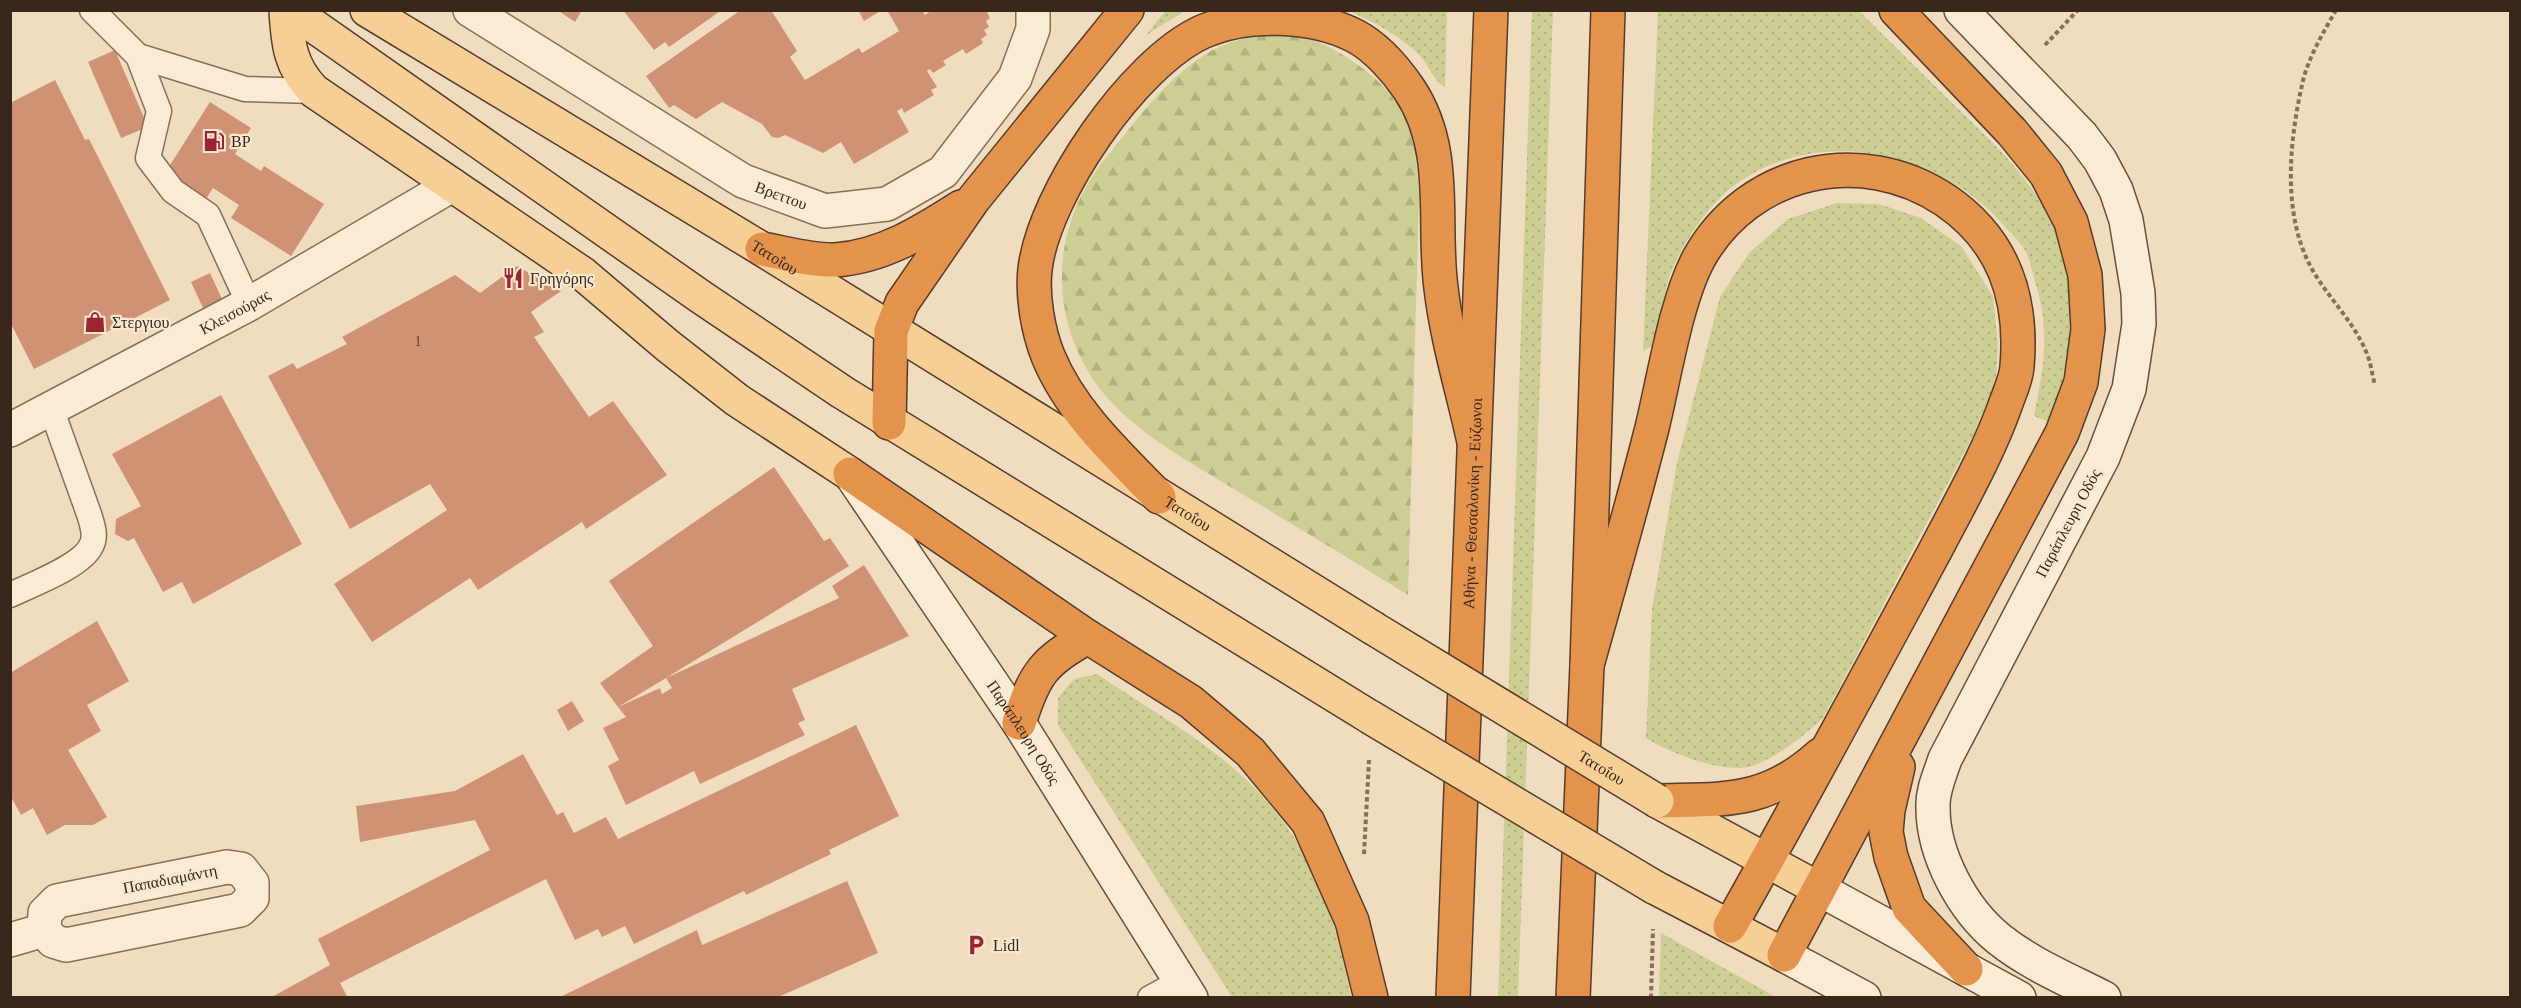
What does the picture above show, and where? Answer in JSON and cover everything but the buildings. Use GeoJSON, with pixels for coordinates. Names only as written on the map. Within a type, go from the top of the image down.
{"type":"FeatureCollection","features":[{"type":"Feature","properties":{"kind":"highway"},"geometry":{"type":"LineString","coordinates":[[889,423],[891,331],[902,303],[973,200],[1127,10]]}},
{"type":"Feature","properties":{"kind":"highway","name":"Αθήνα - Θεσσαλονίκη - Εύζωνοι"},"geometry":{"type":"LineString","coordinates":[[1452,998],[1491,10]]}},
{"type":"Feature","properties":{"kind":"highway"},"geometry":{"type":"LineString","coordinates":[[1573,998],[1587,665],[1608,10]]}},
{"type":"Feature","properties":{"kind":"highway"},"geometry":{"type":"LineString","coordinates":[[1784,955],[2062,434],[2081,382],[2088,329],[2085,275],[2070,222],[2046,174],[2012,132],[1896,10]]}},
{"type":"Feature","properties":{"kind":"highway"},"geometry":{"type":"LineString","coordinates":[[1159,497],[1113,451],[1076,405],[1048,355],[1036,308],[1035,270],[1045,226],[1064,183],[1128,94],[1165,58],[1201,32],[1250,18],[1301,20],[1356,36],[1387,61],[1410,90],[1427,123],[1436,159],[1440,287],[1474,442]]}},
{"type":"Feature","properties":{"kind":"highway"},"geometry":{"type":"LineString","coordinates":[[1587,665],[1651,432],[1680,312],[1697,261],[1730,218],[1750,200],[1774,187],[1825,171],[1851,168],[1879,172],[1929,190],[1972,222],[1989,243],[2014,291],[2018,318],[2017,371],[1999,422],[1973,478],[1839,730],[1730,926]]}},
{"type":"Feature","properties":{"kind":"highway"},"geometry":{"type":"LineString","coordinates":[[762,249],[834,260],[872,253],[915,237],[973,200]]}},
{"type":"Feature","properties":{"kind":"highway"},"geometry":{"type":"LineString","coordinates":[[850,474],[1088,637],[1191,702],[1250,752],[1308,822],[1352,921],[1371,998]]}},
{"type":"Feature","properties":{"kind":"highway"},"geometry":{"type":"LineString","coordinates":[[1019,723],[1029,692],[1045,665],[1062,651],[1088,637]]}},
{"type":"Feature","properties":{"kind":"highway"},"geometry":{"type":"LineString","coordinates":[[1909,722],[1888,810],[1886,832],[1891,857],[1909,908],[1966,969]]}},
{"type":"Feature","properties":{"kind":"highway"},"geometry":{"type":"LineString","coordinates":[[1657,801],[1745,797],[1773,789],[1799,774],[1821,754],[1839,730]]}},
{"type":"Feature","properties":{"kind":"main road"},"geometry":{"type":"LineString","coordinates":[[289,10],[291,55],[300,76],[314,91],[583,274],[737,400],[850,474]]}},
{"type":"Feature","properties":{"kind":"main road"},"geometry":{"type":"LineString","coordinates":[[289,10],[701,297],[889,423],[1370,717],[1654,887],[1784,955]]}},
{"type":"Feature","properties":{"kind":"main road","name":"Τατοΐου"},"geometry":{"type":"LineString","coordinates":[[368,10],[762,249],[1159,497],[1657,801],[1820,889]]}},
{"type":"Feature","properties":{"kind":"street","name":"Βρεττου"},"geometry":{"type":"LineString","coordinates":[[470,10],[743,181],[825,211],[887,204],[943,172],[1015,78],[1033,30],[1033,10]]}},
{"type":"Feature","properties":{"kind":"street","name":"Παράπλευρη Οδός"},"geometry":{"type":"LineString","coordinates":[[1963,11],[2082,136],[2100,160],[2116,190],[2126,220],[2134,257],[2139,324],[2129,388],[2103,457],[1945,759],[1935,788],[1933,819],[1939,845],[1950,873],[1963,900],[1981,922],[2000,940],[2062,977],[2104,998]]}},
{"type":"Feature","properties":{"kind":"street","name":"Κλεισούρας"},"geometry":{"type":"LineString","coordinates":[[10,430],[249,304],[452,185]]}},
{"type":"Feature","properties":{"kind":"street","name":"Παράπλευρη Οδός"},"geometry":{"type":"LineString","coordinates":[[850,474],[1019,723],[1186,989]]}},
{"type":"Feature","properties":{"kind":"street","name":"Παπαδιαμάντη"},"geometry":{"type":"LineString","coordinates":[[227,867],[241,869],[252,883],[254,891],[250,901],[236,912],[66,945],[53,941],[44,930],[45,913],[49,907],[60,900],[227,867]]}},
{"type":"Feature","properties":{"kind":"street","name":"Τατοΐου"},"geometry":{"type":"LineString","coordinates":[[1820,889],[2019,998]]}},
{"type":"Feature","properties":{"kind":"street"},"geometry":{"type":"LineString","coordinates":[[10,940],[44,930]]}},
{"type":"Feature","properties":{"kind":"street"},"geometry":{"type":"LineString","coordinates":[[1784,955],[1864,998]]}},
{"type":"Feature","properties":{"kind":"lane"},"geometry":{"type":"LineString","coordinates":[[92,10],[138,56],[159,111],[148,158],[173,191],[208,215],[249,304]]}},
{"type":"Feature","properties":{"kind":"lane"},"geometry":{"type":"LineString","coordinates":[[138,56],[245,89],[314,91]]}},
{"type":"Feature","properties":{"kind":"lane"},"geometry":{"type":"LineString","coordinates":[[10,596],[83,558],[92,545],[94,531],[89,514],[51,408]]}},
{"type":"Feature","properties":{"kind":"lane"},"geometry":{"type":"LineString","coordinates":[[1150,998],[1186,989]]}},
{"type":"Feature","properties":{"kind":"path"},"geometry":{"type":"LineString","coordinates":[[2020,72],[2078,10]]}},
{"type":"Feature","properties":{"kind":"path"},"geometry":{"type":"LineString","coordinates":[[2336,10],[2302,83],[2292,155],[2292,205],[2305,256],[2324,290],[2347,320],[2367,353],[2375,385]]}},
{"type":"Feature","properties":{"kind":"path"},"geometry":{"type":"LineString","coordinates":[[1365,853],[1369,760]]}},
{"type":"Feature","properties":{"kind":"path"},"geometry":{"type":"LineString","coordinates":[[1651,998],[1653,929]]}},
{"type":"Feature","properties":{"kind":"green space"},"geometry":{"type":"Polygon","coordinates":[[[1165,11],[1185,11],[1146,35],[1165,11]]]}},
{"type":"Feature","properties":{"kind":"green space"},"geometry":{"type":"Polygon","coordinates":[[[1349,11],[1447,11],[1445,87],[1435,78],[1421,57],[1397,36],[1349,11]]]}},
{"type":"Feature","properties":{"kind":"green space"},"geometry":{"type":"Polygon","coordinates":[[[1532,11],[1553,11],[1518,997],[1498,998],[1532,11]]]}},
{"type":"Feature","properties":{"kind":"green space"},"geometry":{"type":"Polygon","coordinates":[[[1658,11],[1859,11],[1998,149],[2036,195],[2051,221],[2062,249],[2068,277],[2071,306],[2070,336],[2059,394],[2049,422],[2034,416],[2043,364],[2043,314],[2030,262],[2024,249],[1978,200],[1945,178],[1909,162],[1870,153],[1831,152],[1792,158],[1756,172],[1723,195],[1699,223],[1673,267],[1655,345],[1643,351],[1658,11]]]}},
{"type":"Feature","properties":{"kind":"green space"},"geometry":{"type":"Polygon","coordinates":[[[1259,34],[1301,37],[1329,47],[1349,59],[1373,76],[1387,90],[1398,105],[1412,138],[1419,198],[1408,595],[1181,457],[1128,419],[1100,389],[1083,362],[1071,333],[1064,303],[1062,273],[1065,243],[1074,214],[1087,186],[1105,159],[1171,81],[1203,56],[1221,46],[1259,34]]]}},
{"type":"Feature","properties":{"kind":"green space"},"geometry":{"type":"Polygon","coordinates":[[[1837,203],[1879,204],[1921,218],[1961,246],[1993,296],[1998,345],[1996,381],[1972,438],[1823,718],[1774,756],[1755,765],[1730,768],[1715,765],[1684,756],[1646,738],[1652,609],[1677,463],[1720,297],[1749,253],[1788,219],[1837,203]]]}},
{"type":"Feature","properties":{"kind":"green space"},"geometry":{"type":"Polygon","coordinates":[[[1097,674],[1210,749],[1252,786],[1275,812],[1295,839],[1324,897],[1344,962],[1351,997],[1232,997],[1058,725],[1058,698],[1074,679],[1097,674]]]}},
{"type":"Feature","properties":{"kind":"green space"},"geometry":{"type":"Polygon","coordinates":[[[1661,933],[1776,997],[1659,997],[1661,933]]]}},
{"type":"Feature","properties":{"kind":"place","name":"BP"},"geometry":{"type":"Point","coordinates":[214,141]}},
{"type":"Feature","properties":{"kind":"place","name":"Γρηγόρης"},"geometry":{"type":"Point","coordinates":[513,278]}},
{"type":"Feature","properties":{"kind":"place","name":"Στεργιου"},"geometry":{"type":"Point","coordinates":[95,322]}},
{"type":"Feature","properties":{"kind":"place","name":"Lidl"},"geometry":{"type":"Point","coordinates":[976,945]}}]}
